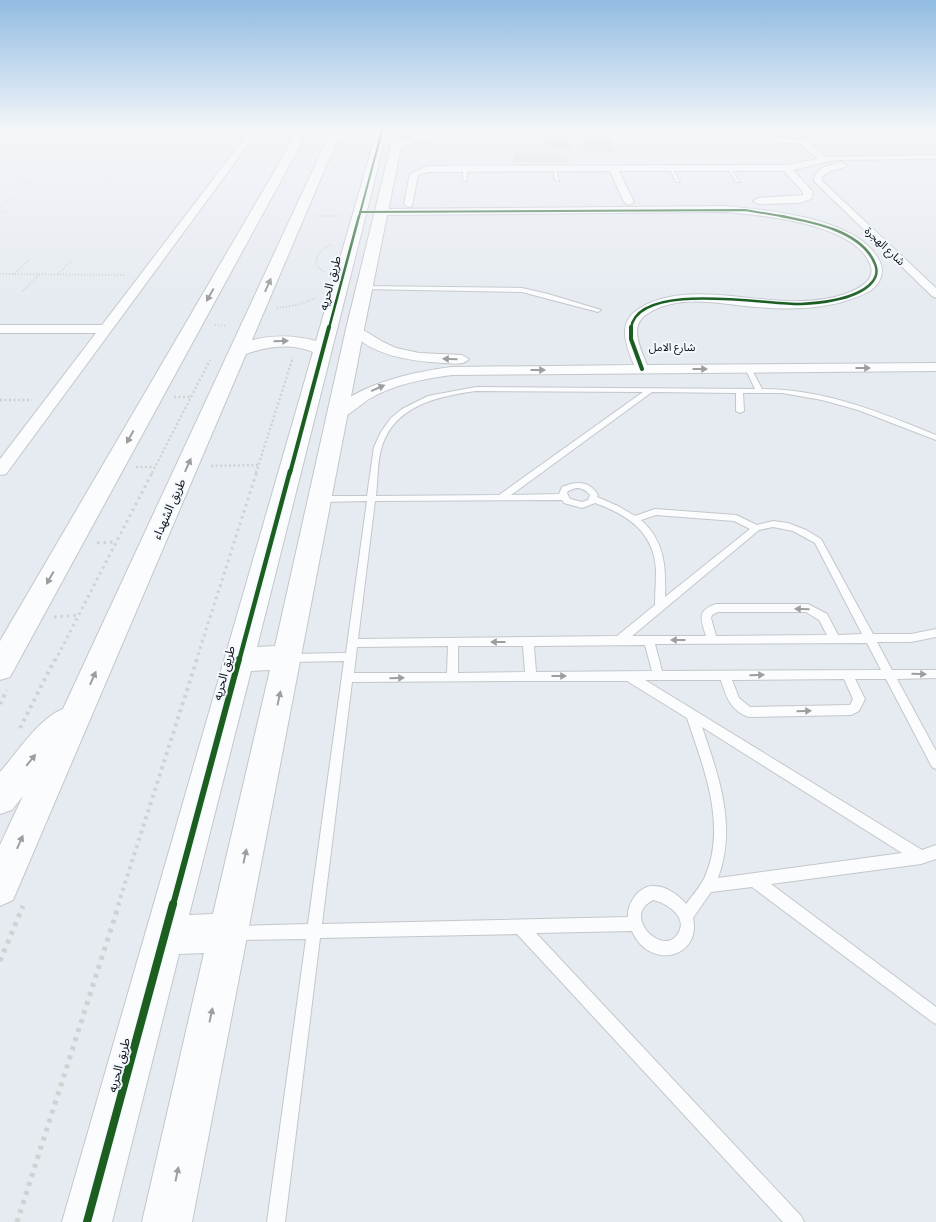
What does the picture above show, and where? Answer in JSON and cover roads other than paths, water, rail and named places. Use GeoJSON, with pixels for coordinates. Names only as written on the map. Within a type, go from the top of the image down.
{"type":"FeatureCollection","features":[{"type":"Feature","properties":{"kind":"main road"},"geometry":{"type":"LineString","coordinates":[[0,668],[271,188]]}},
{"type":"Feature","properties":{"kind":"main road","name":"طريق الشهداء"},"geometry":{"type":"LineString","coordinates":[[0,887],[311,188]]}},
{"type":"Feature","properties":{"kind":"main road","name":"طريق الحريه"},"geometry":{"type":"LineString","coordinates":[[87,1222],[281,499],[322,326],[350,277],[375,209],[380,188]]}},
{"type":"Feature","properties":{"kind":"main road"},"geometry":{"type":"LineString","coordinates":[[252,321],[275,326],[322,326]]}},
{"type":"Feature","properties":{"kind":"main road"},"geometry":{"type":"LineString","coordinates":[[239,350],[268,342],[298,341],[322,326]]}},
{"type":"Feature","properties":{"kind":"main road","name":"طريق الحريه"},"geometry":{"type":"LineString","coordinates":[[166,1222],[338,415],[322,326]]}},
{"type":"Feature","properties":{"kind":"main road"},"geometry":{"type":"LineString","coordinates":[[281,499],[320,499]]}},
{"type":"Feature","properties":{"kind":"main road"},"geometry":{"type":"LineString","coordinates":[[238,659],[287,658]]}},
{"type":"Feature","properties":{"kind":"main road"},"geometry":{"type":"LineString","coordinates":[[0,798],[54,732],[77,714]]}},
{"type":"Feature","properties":{"kind":"main road"},"geometry":{"type":"LineString","coordinates":[[165,935],[228,933]]}},
{"type":"Feature","properties":{"kind":"street"},"geometry":{"type":"LineString","coordinates":[[0,470],[212,188]]}},
{"type":"Feature","properties":{"kind":"street"},"geometry":{"type":"LineString","coordinates":[[375,209],[398,188]]}},
{"type":"Feature","properties":{"kind":"street"},"geometry":{"type":"LineString","coordinates":[[622,188],[629,202]]}},
{"type":"Feature","properties":{"kind":"street"},"geometry":{"type":"LineString","coordinates":[[375,209],[629,202],[792,201],[808,197],[808,192],[804,188]]}},
{"type":"Feature","properties":{"kind":"street","name":"شارع الهجرة"},"geometry":{"type":"LineString","coordinates":[[824,188],[936,294]]}},
{"type":"Feature","properties":{"kind":"street"},"geometry":{"type":"LineString","coordinates":[[375,209],[725,209],[758,211],[804,220],[838,232],[864,248],[877,265],[877,274],[864,290],[832,301],[774,304],[688,298],[653,306],[640,312],[632,321],[628,331],[640,363]]}},
{"type":"Feature","properties":{"kind":"street","name":"شارع الامل"},"geometry":{"type":"LineString","coordinates":[[322,326],[392,350],[429,358],[640,363],[748,368],[936,367]]}},
{"type":"Feature","properties":{"kind":"street"},"geometry":{"type":"LineString","coordinates":[[0,329],[106,329]]}},
{"type":"Feature","properties":{"kind":"street","name":"شارع الامل"},"geometry":{"type":"LineString","coordinates":[[338,415],[368,392],[401,380],[452,370],[640,363],[936,356]]}},
{"type":"Feature","properties":{"kind":"street"},"geometry":{"type":"LineString","coordinates":[[429,358],[425,365],[430,373]]}},
{"type":"Feature","properties":{"kind":"lane"},"geometry":{"type":"LineString","coordinates":[[350,277],[522,290],[598,310]]}},
{"type":"Feature","properties":{"kind":"lane"},"geometry":{"type":"LineString","coordinates":[[748,368],[760,391]]}},
{"type":"Feature","properties":{"kind":"lane"},"geometry":{"type":"LineString","coordinates":[[276,1222],[378,447],[383,432],[394,418],[410,406],[430,398],[452,392],[476,389],[782,391],[827,398],[850,404],[936,438]]}},
{"type":"Feature","properties":{"kind":"lane"},"geometry":{"type":"LineString","coordinates":[[502,498],[651,390]]}},
{"type":"Feature","properties":{"kind":"lane"},"geometry":{"type":"LineString","coordinates":[[740,391],[740,411]]}},
{"type":"Feature","properties":{"kind":"lane"},"geometry":{"type":"LineString","coordinates":[[564,497],[565,489],[575,485],[588,487],[594,495],[594,499]]}},
{"type":"Feature","properties":{"kind":"lane"},"geometry":{"type":"LineString","coordinates":[[320,499],[564,497],[571,503],[582,505],[594,499],[609,504],[635,519],[647,531],[655,544],[659,559],[660,605]]}},
{"type":"Feature","properties":{"kind":"lane"},"geometry":{"type":"LineString","coordinates":[[635,519],[655,512],[736,518],[756,528]]}},
{"type":"Feature","properties":{"kind":"lane"},"geometry":{"type":"LineString","coordinates":[[619,641],[660,605],[756,528],[766,524],[792,526],[805,532],[818,542],[936,762]]}},
{"type":"Feature","properties":{"kind":"lane"},"geometry":{"type":"LineString","coordinates":[[712,640],[706,618],[708,613],[716,608],[808,608],[823,617],[834,639]]}},
{"type":"Feature","properties":{"kind":"lane"},"geometry":{"type":"LineString","coordinates":[[352,643],[870,639],[911,638],[936,633]]}},
{"type":"Feature","properties":{"kind":"lane"},"geometry":{"type":"LineString","coordinates":[[649,640],[658,675]]}},
{"type":"Feature","properties":{"kind":"lane"},"geometry":{"type":"LineString","coordinates":[[528,641],[532,676]]}},
{"type":"Feature","properties":{"kind":"lane"},"geometry":{"type":"LineString","coordinates":[[452,677],[453,642]]}},
{"type":"Feature","properties":{"kind":"lane"},"geometry":{"type":"LineString","coordinates":[[287,658],[350,657]]}},
{"type":"Feature","properties":{"kind":"lane"},"geometry":{"type":"LineString","coordinates":[[725,675],[735,702],[743,710],[749,712],[851,710],[856,708],[859,699],[847,674]]}},
{"type":"Feature","properties":{"kind":"lane"},"geometry":{"type":"LineString","coordinates":[[348,678],[936,674]]}},
{"type":"Feature","properties":{"kind":"lane"},"geometry":{"type":"LineString","coordinates":[[629,676],[921,857]]}},
{"type":"Feature","properties":{"kind":"lane"},"geometry":{"type":"LineString","coordinates":[[686,917],[707,886],[717,865],[722,819],[718,796],[692,715]]}},
{"type":"Feature","properties":{"kind":"lane"},"geometry":{"type":"LineString","coordinates":[[707,886],[921,857],[936,852]]}},
{"type":"Feature","properties":{"kind":"lane"},"geometry":{"type":"LineString","coordinates":[[754,880],[936,1016]]}},
{"type":"Feature","properties":{"kind":"lane"},"geometry":{"type":"LineString","coordinates":[[652,893],[672,898],[680,906],[686,917],[687,927],[684,938],[678,945],[669,949],[658,948],[648,943],[640,934],[635,924],[634,913],[637,904],[643,896],[652,893]]}},
{"type":"Feature","properties":{"kind":"lane"},"geometry":{"type":"LineString","coordinates":[[228,933],[635,924]]}},
{"type":"Feature","properties":{"kind":"lane"},"geometry":{"type":"LineString","coordinates":[[519,926],[795,1222]]}}]}
